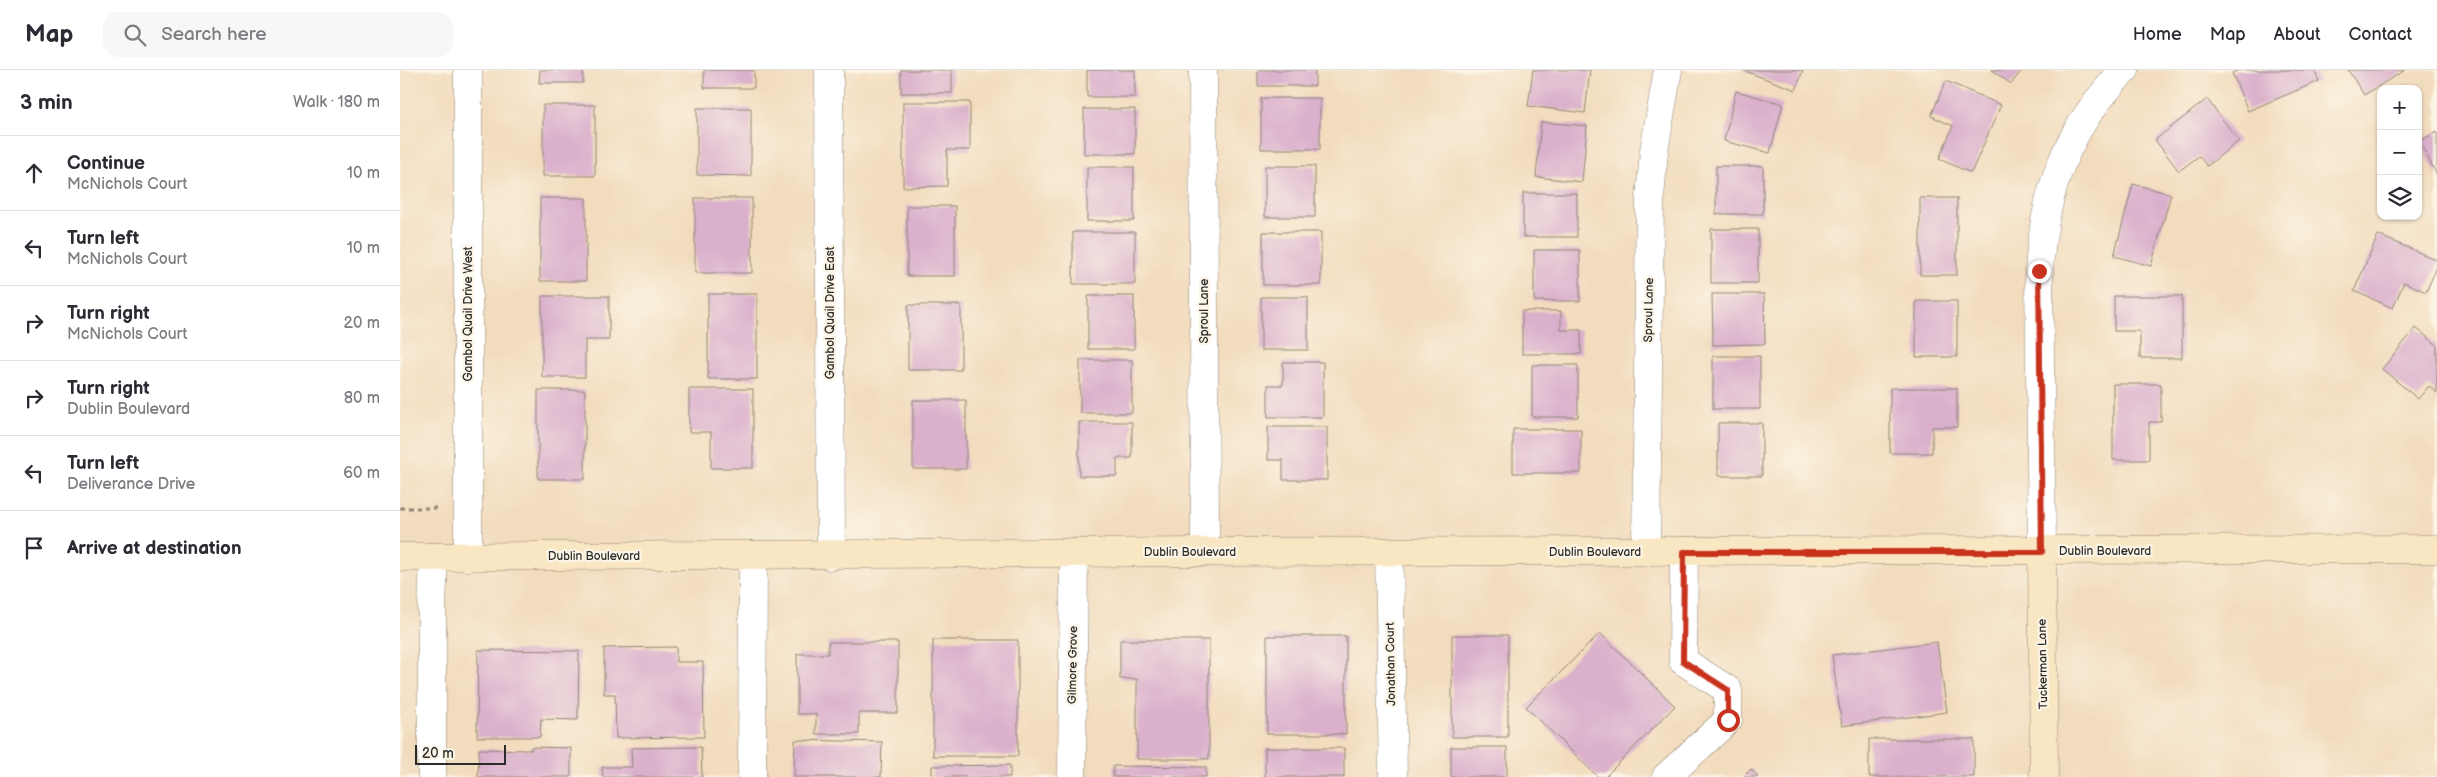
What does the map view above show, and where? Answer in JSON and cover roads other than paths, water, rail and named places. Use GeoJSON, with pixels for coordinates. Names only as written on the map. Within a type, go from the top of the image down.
{"type":"FeatureCollection","features":[{"type":"Feature","properties":{"kind":"main road","name":"Dublin Boulevard"},"geometry":{"type":"LineString","coordinates":[[400,557],[831,556],[1206,552],[2042,552],[2437,549]]}},
{"type":"Feature","properties":{"kind":"main road","name":"Tuckerman Lane"},"geometry":{"type":"LineString","coordinates":[[2042,552],[2044,777]]}},
{"type":"Feature","properties":{"kind":"street","name":"Gambol Quail Drive West"},"geometry":{"type":"LineString","coordinates":[[468,70],[468,557]]}},
{"type":"Feature","properties":{"kind":"street","name":"Gambol Quail Drive East"},"geometry":{"type":"LineString","coordinates":[[829,70],[831,556]]}},
{"type":"Feature","properties":{"kind":"street","name":"Sproul Lane"},"geometry":{"type":"LineString","coordinates":[[1203,70],[1206,552]]}},
{"type":"Feature","properties":{"kind":"street","name":"Sproul Lane"},"geometry":{"type":"LineString","coordinates":[[1646,552],[1650,198],[1654,151],[1668,70]]}},
{"type":"Feature","properties":{"kind":"street"},"geometry":{"type":"LineString","coordinates":[[2042,552],[2039,271],[2041,231],[2062,161],[2076,132],[2098,101],[2125,70]]}},
{"type":"Feature","properties":{"kind":"street","name":"Jonathan Court"},"geometry":{"type":"LineString","coordinates":[[1389,552],[1393,777]]}},
{"type":"Feature","properties":{"kind":"street"},"geometry":{"type":"LineString","coordinates":[[1666,777],[1728,720],[1728,690],[1683,661],[1684,552]]}},
{"type":"Feature","properties":{"kind":"street","name":"Gilmore Grove"},"geometry":{"type":"LineString","coordinates":[[1072,777],[1074,553]]}},
{"type":"Feature","properties":{"kind":"street"},"geometry":{"type":"LineString","coordinates":[[752,777],[753,555]]}},
{"type":"Feature","properties":{"kind":"street"},"geometry":{"type":"LineString","coordinates":[[432,777],[432,607],[434,557]]}}]}
